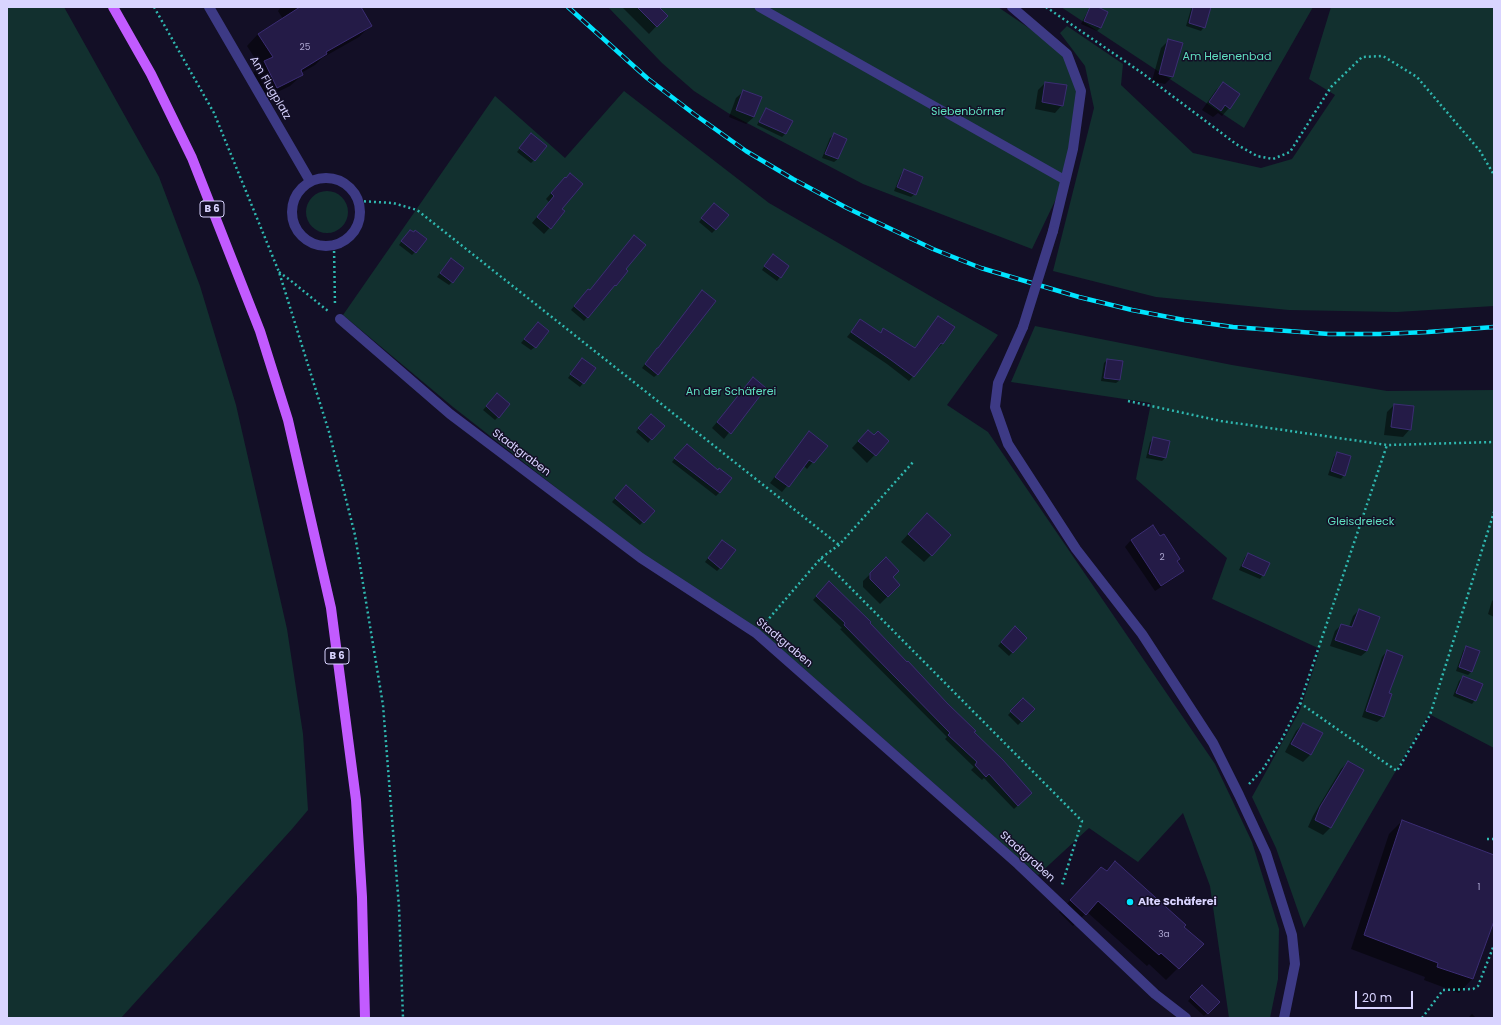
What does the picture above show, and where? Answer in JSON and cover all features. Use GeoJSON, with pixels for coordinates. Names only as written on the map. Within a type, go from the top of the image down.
{"type":"FeatureCollection","features":[{"type":"Feature","properties":{"kind":"main road","name":"B 6"},"geometry":{"type":"LineString","coordinates":[[112,7],[151,74],[192,158],[260,331],[288,420],[331,608],[356,800],[362,897],[365,1018]]}},
{"type":"Feature","properties":{"kind":"street","name":"Am Flugplatz"},"geometry":{"type":"LineString","coordinates":[[209,7],[310,181]]}},
{"type":"Feature","properties":{"kind":"street"},"geometry":{"type":"LineString","coordinates":[[1012,7],[1067,54],[1081,91],[1073,149],[1053,231],[1024,327],[998,383],[996,407],[1008,444],[1076,549],[1142,634],[1213,743],[1266,852],[1292,935],[1295,964],[1284,1018]]}},
{"type":"Feature","properties":{"kind":"street"},"geometry":{"type":"LineString","coordinates":[[329,177],[348,185],[359,201],[359,222],[354,233],[345,241],[334,246],[312,244],[303,238],[296,230],[292,219],[294,197],[301,188],[310,181],[319,178],[329,177]]}},
{"type":"Feature","properties":{"kind":"street","name":"Stadtgraben"},"geometry":{"type":"LineString","coordinates":[[337,317],[450,414],[641,558],[756,633],[1012,858],[1155,994],[1186,1018]]}},
{"type":"Feature","properties":{"kind":"lane"},"geometry":{"type":"LineString","coordinates":[[759,7],[1065,180]]}},
{"type":"Feature","properties":{"kind":"path"},"geometry":{"type":"LineString","coordinates":[[1046,7],[1142,73],[1236,144],[1257,156],[1273,159],[1290,152],[1331,86],[1362,57],[1383,56],[1417,77],[1480,151],[1494,175]]}},
{"type":"Feature","properties":{"kind":"path"},"geometry":{"type":"LineString","coordinates":[[359,201],[393,204],[417,210],[839,545]]}},
{"type":"Feature","properties":{"kind":"path"},"geometry":{"type":"LineString","coordinates":[[334,246],[337,317]]}},
{"type":"Feature","properties":{"kind":"path"},"geometry":{"type":"LineString","coordinates":[[279,272],[337,317]]}},
{"type":"Feature","properties":{"kind":"path"},"geometry":{"type":"LineString","coordinates":[[1128,400],[1221,420],[1387,445],[1494,442]]}},
{"type":"Feature","properties":{"kind":"path"},"geometry":{"type":"LineString","coordinates":[[1239,795],[1263,769],[1282,739],[1300,703],[1387,445]]}},
{"type":"Feature","properties":{"kind":"path"},"geometry":{"type":"LineString","coordinates":[[756,633],[821,558],[839,545],[914,461]]}},
{"type":"Feature","properties":{"kind":"path"},"geometry":{"type":"LineString","coordinates":[[1300,703],[1397,771],[1430,715],[1494,512]]}},
{"type":"Feature","properties":{"kind":"path"},"geometry":{"type":"LineString","coordinates":[[821,558],[1082,821],[1057,901]]}},
{"type":"Feature","properties":{"kind":"path"},"geometry":{"type":"LineString","coordinates":[[1487,839],[1494,839]]}},
{"type":"Feature","properties":{"kind":"path"},"geometry":{"type":"LineString","coordinates":[[1422,1018],[1443,990],[1472,989],[1478,986],[1494,945]]}},
{"type":"Feature","properties":{"kind":"green space"},"geometry":{"type":"Polygon","coordinates":[[[7,7],[64,7],[159,177],[200,286],[236,405],[287,629],[303,734],[308,810],[121,1018],[7,1018],[7,7]]]}},
{"type":"Feature","properties":{"kind":"green space","name":"Siebenbörner"},"geometry":{"type":"Polygon","coordinates":[[[608,7],[998,7],[1067,54],[1081,91],[1065,180],[1032,249],[863,184],[728,113],[694,91],[662,63],[608,7]]]}},
{"type":"Feature","properties":{"kind":"green space","name":"Am Helenenbad"},"geometry":{"type":"Polygon","coordinates":[[[1061,7],[1313,7],[1244,128],[1061,7]]]}},
{"type":"Feature","properties":{"kind":"green space"},"geometry":{"type":"Polygon","coordinates":[[[1331,7],[1494,7],[1494,306],[1397,312],[1289,310],[1156,297],[1053,271],[1094,108],[1085,66],[1060,33],[1067,26],[1123,64],[1121,85],[1193,153],[1261,168],[1292,159],[1335,95],[1309,79],[1331,7]]]}},
{"type":"Feature","properties":{"kind":"green space","name":"An der Schäferei"},"geometry":{"type":"Polygon","coordinates":[[[624,91],[769,203],[998,335],[947,405],[988,432],[1215,764],[1252,842],[1279,929],[1278,979],[1270,1018],[1229,1018],[1210,886],[1183,813],[1138,862],[1089,828],[1038,875],[762,632],[641,554],[453,407],[343,315],[495,96],[565,158],[624,91]]]}},
{"type":"Feature","properties":{"kind":"green space"},"geometry":{"type":"Polygon","coordinates":[[[323,191],[331,191],[339,194],[345,200],[348,212],[345,224],[339,230],[331,233],[323,233],[315,230],[309,224],[306,216],[306,208],[309,200],[315,194],[323,191]]]}},
{"type":"Feature","properties":{"kind":"green space","name":"Gleisdreieck"},"geometry":{"type":"Polygon","coordinates":[[[1035,326],[1232,365],[1387,391],[1494,390],[1494,748],[1429,714],[1304,928],[1276,848],[1252,797],[1300,710],[1320,649],[1212,599],[1227,558],[1136,479],[1151,403],[1011,382],[1035,326]]]}},
{"type":"Feature","properties":{"kind":"building"},"geometry":{"type":"Polygon","coordinates":[[[300,7],[361,7],[372,26],[326,52],[327,54],[301,70],[303,75],[277,88],[264,61],[273,57],[258,34],[300,7]]]}},
{"type":"Feature","properties":{"kind":"building"},"geometry":{"type":"Polygon","coordinates":[[[637,7],[659,7],[668,16],[657,27],[637,7]]]}},
{"type":"Feature","properties":{"kind":"building"},"geometry":{"type":"Polygon","coordinates":[[[1090,7],[1098,7],[1108,12],[1101,28],[1084,21],[1090,7]]]}},
{"type":"Feature","properties":{"kind":"building"},"geometry":{"type":"Polygon","coordinates":[[[1193,7],[1211,7],[1205,28],[1189,23],[1193,7]]]}},
{"type":"Feature","properties":{"kind":"building"},"geometry":{"type":"Polygon","coordinates":[[[1168,39],[1183,43],[1173,77],[1159,74],[1168,39]]]}},
{"type":"Feature","properties":{"kind":"building"},"geometry":{"type":"Polygon","coordinates":[[[1045,82],[1067,85],[1063,106],[1042,102],[1045,82]]]}},
{"type":"Feature","properties":{"kind":"building"},"geometry":{"type":"Polygon","coordinates":[[[1223,82],[1240,94],[1230,109],[1225,105],[1221,111],[1209,102],[1223,82]]]}},
{"type":"Feature","properties":{"kind":"building"},"geometry":{"type":"Polygon","coordinates":[[[743,90],[762,97],[754,117],[736,110],[743,90]]]}},
{"type":"Feature","properties":{"kind":"building"},"geometry":{"type":"Polygon","coordinates":[[[766,108],[793,121],[786,134],[759,122],[766,108]]]}},
{"type":"Feature","properties":{"kind":"building"},"geometry":{"type":"Polygon","coordinates":[[[531,133],[547,146],[535,161],[519,148],[531,133]]]}},
{"type":"Feature","properties":{"kind":"building"},"geometry":{"type":"Polygon","coordinates":[[[834,133],[847,139],[838,159],[825,154],[834,133]]]}},
{"type":"Feature","properties":{"kind":"building"},"geometry":{"type":"Polygon","coordinates":[[[904,169],[923,177],[916,195],[897,187],[904,169]]]}},
{"type":"Feature","properties":{"kind":"building"},"geometry":{"type":"Polygon","coordinates":[[[570,173],[583,184],[562,209],[565,211],[551,229],[537,217],[554,196],[551,193],[570,173]]]}},
{"type":"Feature","properties":{"kind":"building"},"geometry":{"type":"Polygon","coordinates":[[[714,203],[729,215],[716,230],[701,218],[714,203]]]}},
{"type":"Feature","properties":{"kind":"building"},"geometry":{"type":"Polygon","coordinates":[[[410,230],[414,232],[415,230],[427,239],[416,253],[401,241],[410,230]]]}},
{"type":"Feature","properties":{"kind":"building"},"geometry":{"type":"Polygon","coordinates":[[[634,235],[646,245],[626,269],[628,271],[588,318],[574,306],[588,289],[590,290],[634,235]]]}},
{"type":"Feature","properties":{"kind":"building"},"geometry":{"type":"Polygon","coordinates":[[[773,254],[789,266],[781,278],[764,266],[773,254]]]}},
{"type":"Feature","properties":{"kind":"building"},"geometry":{"type":"Polygon","coordinates":[[[451,258],[464,268],[453,283],[440,273],[451,258]]]}},
{"type":"Feature","properties":{"kind":"building"},"geometry":{"type":"Polygon","coordinates":[[[702,290],[716,301],[658,375],[645,364],[702,290]]]}},
{"type":"Feature","properties":{"kind":"building"},"geometry":{"type":"Polygon","coordinates":[[[938,316],[955,327],[943,344],[941,343],[914,377],[851,332],[860,319],[881,333],[883,328],[915,348],[938,316]]]}},
{"type":"Feature","properties":{"kind":"building"},"geometry":{"type":"Polygon","coordinates":[[[538,322],[549,331],[536,348],[524,339],[538,322]]]}},
{"type":"Feature","properties":{"kind":"building"},"geometry":{"type":"Polygon","coordinates":[[[582,358],[596,368],[584,384],[570,374],[582,358]]]}},
{"type":"Feature","properties":{"kind":"building"},"geometry":{"type":"Polygon","coordinates":[[[1107,359],[1123,361],[1120,380],[1104,378],[1107,359]]]}},
{"type":"Feature","properties":{"kind":"building"},"geometry":{"type":"Polygon","coordinates":[[[753,377],[766,388],[731,434],[717,422],[753,377]]]}},
{"type":"Feature","properties":{"kind":"building"},"geometry":{"type":"Polygon","coordinates":[[[497,393],[510,404],[499,418],[486,406],[497,393]]]}},
{"type":"Feature","properties":{"kind":"building"},"geometry":{"type":"Polygon","coordinates":[[[1394,404],[1414,406],[1411,430],[1391,427],[1394,404]]]}},
{"type":"Feature","properties":{"kind":"building"},"geometry":{"type":"Polygon","coordinates":[[[651,414],[665,426],[652,440],[638,428],[651,414]]]}},
{"type":"Feature","properties":{"kind":"building"},"geometry":{"type":"Polygon","coordinates":[[[868,430],[874,435],[878,431],[889,441],[876,456],[858,441],[868,430]]]}},
{"type":"Feature","properties":{"kind":"building"},"geometry":{"type":"Polygon","coordinates":[[[809,431],[828,446],[814,463],[809,460],[789,487],[775,477],[809,431]]]}},
{"type":"Feature","properties":{"kind":"building"},"geometry":{"type":"Polygon","coordinates":[[[1153,437],[1170,441],[1166,458],[1149,454],[1153,437]]]}},
{"type":"Feature","properties":{"kind":"building"},"geometry":{"type":"Polygon","coordinates":[[[687,444],[718,470],[719,468],[732,478],[720,493],[674,458],[687,444]]]}},
{"type":"Feature","properties":{"kind":"building"},"geometry":{"type":"Polygon","coordinates":[[[1337,452],[1351,456],[1345,476],[1331,471],[1337,452]]]}},
{"type":"Feature","properties":{"kind":"building"},"geometry":{"type":"Polygon","coordinates":[[[626,485],[655,511],[644,523],[615,498],[626,485]]]}},
{"type":"Feature","properties":{"kind":"building"},"geometry":{"type":"Polygon","coordinates":[[[927,513],[951,535],[932,556],[908,534],[927,513]]]}},
{"type":"Feature","properties":{"kind":"building"},"geometry":{"type":"Polygon","coordinates":[[[1153,525],[1160,536],[1164,534],[1180,559],[1177,561],[1184,571],[1161,586],[1131,540],[1153,525]]]}},
{"type":"Feature","properties":{"kind":"building"},"geometry":{"type":"Polygon","coordinates":[[[722,540],[736,550],[721,569],[708,558],[722,540]]]}},
{"type":"Feature","properties":{"kind":"building"},"geometry":{"type":"Polygon","coordinates":[[[1248,553],[1270,563],[1264,576],[1242,566],[1248,553]]]}},
{"type":"Feature","properties":{"kind":"building"},"geometry":{"type":"Polygon","coordinates":[[[886,557],[899,571],[893,577],[900,585],[888,597],[870,579],[870,573],[886,557]]]}},
{"type":"Feature","properties":{"kind":"building"},"geometry":{"type":"Polygon","coordinates":[[[829,581],[871,622],[870,623],[907,662],[908,661],[947,703],[976,731],[974,732],[1003,760],[1032,793],[1018,806],[989,774],[986,777],[975,765],[977,762],[948,735],[950,733],[844,625],[845,623],[816,596],[829,581]]]}},
{"type":"Feature","properties":{"kind":"building"},"geometry":{"type":"Polygon","coordinates":[[[1359,609],[1380,617],[1367,651],[1335,640],[1341,624],[1352,627],[1359,609]]]}},
{"type":"Feature","properties":{"kind":"building"},"geometry":{"type":"Polygon","coordinates":[[[1015,626],[1027,638],[1013,653],[1001,642],[1015,626]]]}},
{"type":"Feature","properties":{"kind":"building"},"geometry":{"type":"Polygon","coordinates":[[[1466,646],[1480,651],[1472,672],[1459,667],[1466,646]]]}},
{"type":"Feature","properties":{"kind":"building"},"geometry":{"type":"Polygon","coordinates":[[[1387,650],[1403,656],[1389,693],[1392,694],[1384,717],[1366,711],[1387,650]]]}},
{"type":"Feature","properties":{"kind":"building"},"geometry":{"type":"Polygon","coordinates":[[[1463,676],[1483,684],[1476,701],[1456,693],[1463,676]]]}},
{"type":"Feature","properties":{"kind":"building"},"geometry":{"type":"Polygon","coordinates":[[[1023,698],[1035,709],[1022,722],[1010,711],[1023,698]]]}},
{"type":"Feature","properties":{"kind":"building"},"geometry":{"type":"Polygon","coordinates":[[[1303,723],[1323,733],[1311,755],[1291,744],[1303,723]]]}},
{"type":"Feature","properties":{"kind":"building"},"geometry":{"type":"Polygon","coordinates":[[[1348,761],[1364,770],[1331,828],[1315,820],[1320,807],[1348,761]]]}},
{"type":"Feature","properties":{"kind":"building"},"geometry":{"type":"Polygon","coordinates":[[[1402,820],[1494,855],[1494,921],[1473,979],[1437,967],[1438,963],[1364,935],[1402,820]]]}},
{"type":"Feature","properties":{"kind":"building"},"geometry":{"type":"Polygon","coordinates":[[[1115,861],[1186,925],[1184,927],[1204,944],[1179,969],[1161,953],[1159,955],[1098,901],[1086,915],[1070,900],[1101,867],[1107,871],[1115,861]]]}},
{"type":"Feature","properties":{"kind":"building"},"geometry":{"type":"Polygon","coordinates":[[[1202,985],[1220,1002],[1208,1014],[1190,997],[1202,985]]]}},
{"type":"Feature","properties":{"kind":"railway"},"geometry":{"type":"LineString","coordinates":[[568,7],[647,78],[746,151],[793,179],[847,208],[933,249],[981,268],[1079,297],[1132,310],[1184,320],[1233,327],[1329,334],[1428,332],[1494,327]]}},
{"type":"Feature","properties":{"kind":"place","name":"Alte Schäferei"},"geometry":{"type":"Point","coordinates":[1130,902]}}]}
